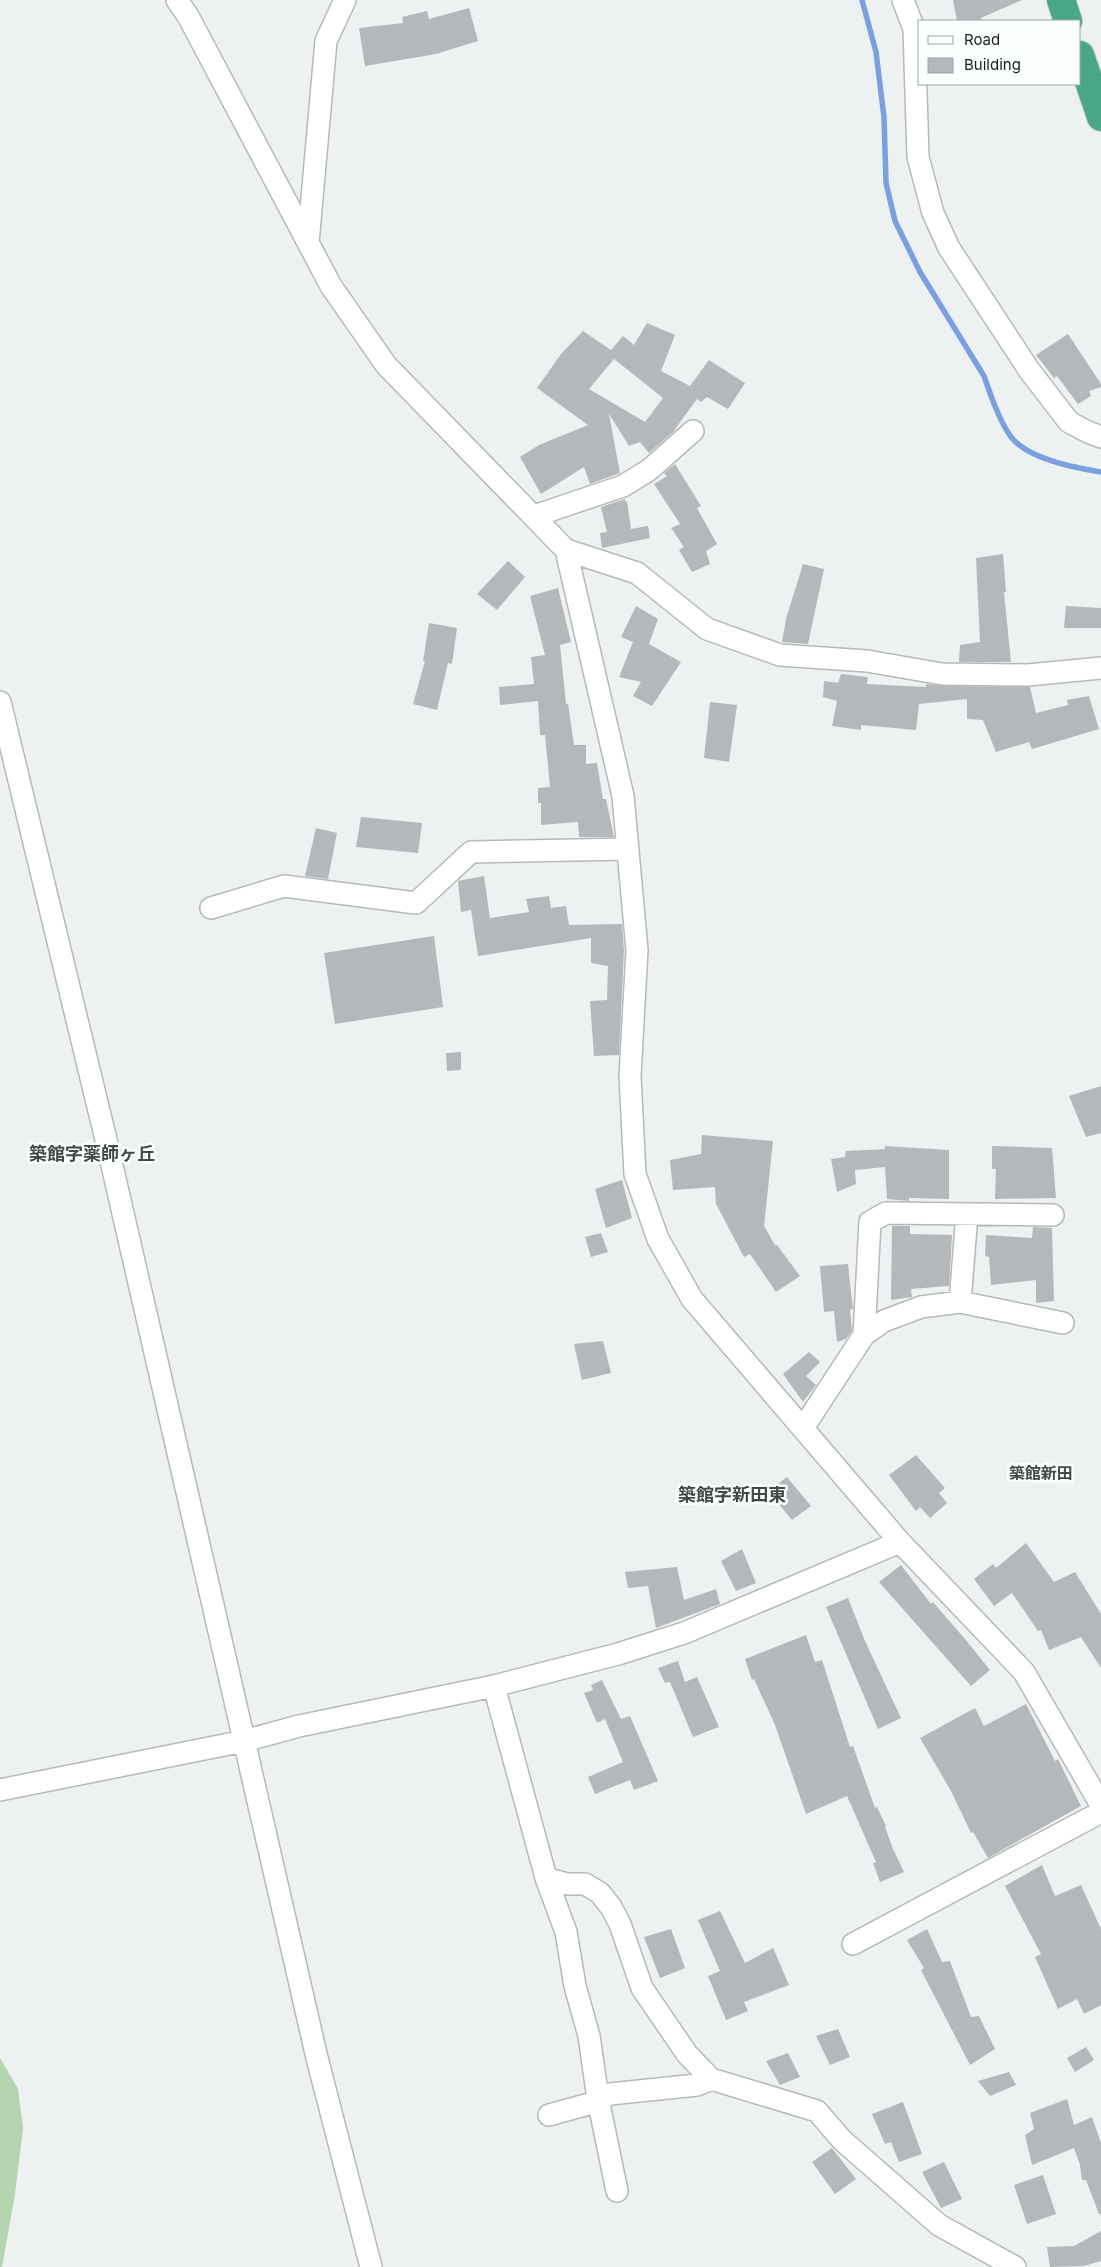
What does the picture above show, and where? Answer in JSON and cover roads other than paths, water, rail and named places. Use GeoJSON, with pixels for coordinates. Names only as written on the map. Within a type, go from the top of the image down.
{"type":"FeatureCollection","features":[{"type":"Feature","properties":{"kind":"highway"},"geometry":{"type":"LineString","coordinates":[[1061,0],[1068,20]]}},
{"type":"Feature","properties":{"kind":"highway"},"geometry":{"type":"LineString","coordinates":[[1081,58],[1101,117]]}},
{"type":"Feature","properties":{"kind":"street"},"geometry":{"type":"LineString","coordinates":[[177,0],[188,16],[331,286],[386,365],[566,550],[637,573],[707,629],[780,655],[867,661],[942,674],[1028,675],[1101,668]]}},
{"type":"Feature","properties":{"kind":"street"},"geometry":{"type":"LineString","coordinates":[[308,244],[326,41],[345,0]]}},
{"type":"Feature","properties":{"kind":"street"},"geometry":{"type":"LineString","coordinates":[[903,0],[914,29],[918,157],[933,213],[949,248],[1029,370],[1069,422],[1101,437]]}},
{"type":"Feature","properties":{"kind":"street"},"geometry":{"type":"LineString","coordinates":[[534,516],[623,486],[649,470],[693,431]]}},
{"type":"Feature","properties":{"kind":"street"},"geometry":{"type":"LineString","coordinates":[[566,550],[623,796],[637,950],[630,1076],[635,1174],[658,1239],[692,1299],[900,1542],[1024,1672],[1101,1805]]}},
{"type":"Feature","properties":{"kind":"street"},"geometry":{"type":"LineString","coordinates":[[0,702],[108,1148],[317,2058],[371,2267]]}},
{"type":"Feature","properties":{"kind":"street"},"geometry":{"type":"LineString","coordinates":[[211,908],[284,886],[416,903],[472,852],[628,849]]}},
{"type":"Feature","properties":{"kind":"street"},"geometry":{"type":"LineString","coordinates":[[864,1335],[870,1222],[886,1213],[1053,1215]]}},
{"type":"Feature","properties":{"kind":"street"},"geometry":{"type":"LineString","coordinates":[[960,1302],[967,1214]]}},
{"type":"Feature","properties":{"kind":"street"},"geometry":{"type":"LineString","coordinates":[[802,1428],[864,1335],[884,1321],[921,1307],[960,1302],[1063,1323]]}},
{"type":"Feature","properties":{"kind":"street"},"geometry":{"type":"LineString","coordinates":[[0,1790],[244,1741],[299,1726],[494,1686],[618,1654],[684,1633],[900,1542]]}},
{"type":"Feature","properties":{"kind":"street"},"geometry":{"type":"LineString","coordinates":[[494,1686],[546,1878],[566,1932],[575,1986],[589,2036],[598,2099],[617,2191]]}},
{"type":"Feature","properties":{"kind":"street"},"geometry":{"type":"LineString","coordinates":[[853,1944],[1101,1812]]}},
{"type":"Feature","properties":{"kind":"street"},"geometry":{"type":"LineString","coordinates":[[546,1878],[567,1884],[585,1884],[600,1893],[611,1907],[620,1924],[642,1988],[687,2054],[711,2079],[817,2111],[842,2140],[939,2225],[1015,2267]]}},
{"type":"Feature","properties":{"kind":"street"},"geometry":{"type":"LineString","coordinates":[[549,2115],[610,2094],[697,2085],[711,2079]]}},
{"type":"Feature","properties":{"kind":"waterway"},"geometry":{"type":"LineString","coordinates":[[862,0],[876,52],[884,117],[886,183],[895,221],[920,272],[984,376],[999,416],[1011,437],[1019,445],[1040,457],[1078,468],[1101,472]]}},
{"type":"Feature","properties":{"kind":"district","name":"築館字薬師ヶ丘"},"geometry":{"type":"Point","coordinates":[92,1154]}},
{"type":"Feature","properties":{"kind":"district","name":"築館新田"},"geometry":{"type":"Point","coordinates":[1041,1473]}},
{"type":"Feature","properties":{"kind":"district","name":"築館字新田東"},"geometry":{"type":"Point","coordinates":[732,1495]}}]}
